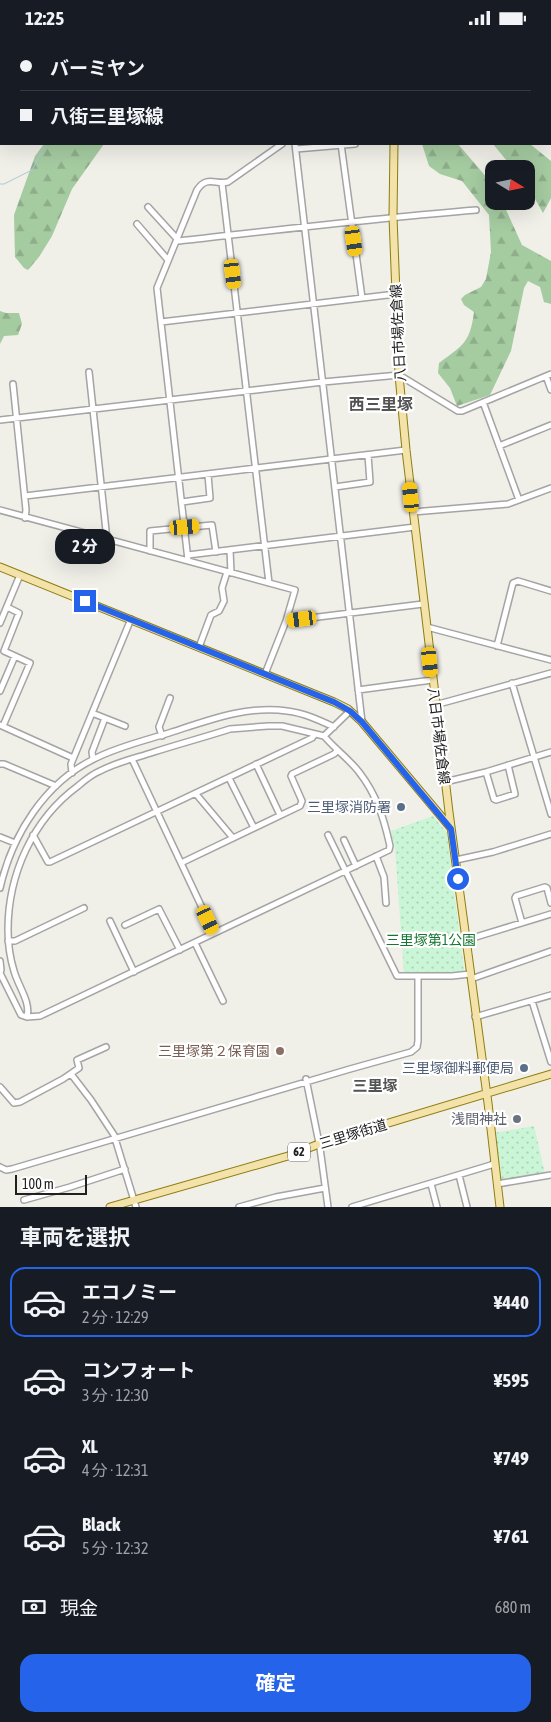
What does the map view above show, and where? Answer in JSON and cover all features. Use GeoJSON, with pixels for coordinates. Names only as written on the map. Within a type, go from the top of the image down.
{"type":"FeatureCollection","features":[{"type":"Feature","properties":{"kind":"main road","name":"八日市場佐倉線"},"geometry":{"type":"LineString","coordinates":[[394,145],[393,217],[399,375],[406,450],[435,705],[500,1207]]}},
{"type":"Feature","properties":{"kind":"main road"},"geometry":{"type":"LineString","coordinates":[[0,567],[334,702],[350,711],[362,722],[451,829]]}},
{"type":"Feature","properties":{"kind":"main road","name":"三里塚街道"},"geometry":{"type":"LineString","coordinates":[[110,1207],[135,1203],[288,1156],[319,1144],[551,1075]]}},
{"type":"Feature","properties":{"kind":"street"},"geometry":{"type":"LineString","coordinates":[[188,558],[157,288],[200,186],[207,181],[228,182],[281,145]]}},
{"type":"Feature","properties":{"kind":"street"},"geometry":{"type":"LineString","coordinates":[[326,145],[295,147],[362,722]]}},
{"type":"Feature","properties":{"kind":"street"},"geometry":{"type":"LineString","coordinates":[[341,145],[362,298]]}},
{"type":"Feature","properties":{"kind":"street"},"geometry":{"type":"LineString","coordinates":[[222,183],[269,583]]}},
{"type":"Feature","properties":{"kind":"street"},"geometry":{"type":"LineString","coordinates":[[148,207],[176,240],[179,241],[393,217],[476,210]]}},
{"type":"Feature","properties":{"kind":"street"},"geometry":{"type":"LineString","coordinates":[[137,224],[168,260]]}},
{"type":"Feature","properties":{"kind":"street"},"geometry":{"type":"LineString","coordinates":[[161,322],[396,294]]}},
{"type":"Feature","properties":{"kind":"street"},"geometry":{"type":"LineString","coordinates":[[89,372],[107,540]]}},
{"type":"Feature","properties":{"kind":"street"},"geometry":{"type":"LineString","coordinates":[[0,420],[323,382],[399,375],[458,411],[548,375],[551,389]]}},
{"type":"Feature","properties":{"kind":"street"},"geometry":{"type":"LineString","coordinates":[[13,384],[25,518]]}},
{"type":"Feature","properties":{"kind":"street"},"geometry":{"type":"LineString","coordinates":[[483,402],[519,500]]}},
{"type":"Feature","properties":{"kind":"street"},"geometry":{"type":"LineString","coordinates":[[499,446],[551,425]]}},
{"type":"Feature","properties":{"kind":"street"},"geometry":{"type":"LineString","coordinates":[[24,496],[179,479],[406,450]]}},
{"type":"Feature","properties":{"kind":"street"},"geometry":{"type":"LineString","coordinates":[[335,487],[370,482],[368,455]]}},
{"type":"Feature","properties":{"kind":"street"},"geometry":{"type":"LineString","coordinates":[[182,502],[210,498],[208,475]]}},
{"type":"Feature","properties":{"kind":"street"},"geometry":{"type":"LineString","coordinates":[[413,512],[508,504],[551,488]]}},
{"type":"Feature","properties":{"kind":"street"},"geometry":{"type":"LineString","coordinates":[[0,510],[150,551],[188,558],[229,573],[295,590],[286,621],[265,674]]}},
{"type":"Feature","properties":{"kind":"street"},"geometry":{"type":"LineString","coordinates":[[150,551],[150,531],[212,525],[216,552]]}},
{"type":"Feature","properties":{"kind":"street"},"geometry":{"type":"LineString","coordinates":[[188,558],[230,550],[415,527]]}},
{"type":"Feature","properties":{"kind":"street"},"geometry":{"type":"LineString","coordinates":[[199,647],[211,615],[219,611],[224,601],[222,588],[229,573],[230,550]]}},
{"type":"Feature","properties":{"kind":"street"},"geometry":{"type":"LineString","coordinates":[[0,623],[20,575]]}},
{"type":"Feature","properties":{"kind":"street"},"geometry":{"type":"LineString","coordinates":[[497,646],[513,583],[518,581],[551,591]]}},
{"type":"Feature","properties":{"kind":"street"},"geometry":{"type":"LineString","coordinates":[[286,621],[423,603]]}},
{"type":"Feature","properties":{"kind":"street"},"geometry":{"type":"LineString","coordinates":[[6,607],[19,613],[4,651],[30,663],[2,726],[73,758]]}},
{"type":"Feature","properties":{"kind":"street"},"geometry":{"type":"LineString","coordinates":[[72,773],[70,766],[73,758],[131,619]]}},
{"type":"Feature","properties":{"kind":"street"},"geometry":{"type":"LineString","coordinates":[[426,627],[551,660]]}},
{"type":"Feature","properties":{"kind":"street"},"geometry":{"type":"LineString","coordinates":[[0,691],[14,656]]}},
{"type":"Feature","properties":{"kind":"street"},"geometry":{"type":"LineString","coordinates":[[435,705],[551,673]]}},
{"type":"Feature","properties":{"kind":"street"},"geometry":{"type":"LineString","coordinates":[[358,690],[432,680]]}},
{"type":"Feature","properties":{"kind":"street"},"geometry":{"type":"LineString","coordinates":[[512,683],[551,813]]}},
{"type":"Feature","properties":{"kind":"street"},"geometry":{"type":"LineString","coordinates":[[162,736],[159,727],[170,698]]}},
{"type":"Feature","properties":{"kind":"street"},"geometry":{"type":"LineString","coordinates":[[0,888],[15,843],[34,812],[56,787],[72,773],[94,759],[223,715],[248,711],[286,711],[314,718],[334,727]]}},
{"type":"Feature","properties":{"kind":"street"},"geometry":{"type":"LineString","coordinates":[[324,736],[350,711]]}},
{"type":"Feature","properties":{"kind":"street"},"geometry":{"type":"LineString","coordinates":[[92,713],[125,726]]}},
{"type":"Feature","properties":{"kind":"street"},"geometry":{"type":"LineString","coordinates":[[94,759],[92,752],[105,718]]}},
{"type":"Feature","properties":{"kind":"street"},"geometry":{"type":"LineString","coordinates":[[0,961],[0,973],[20,1013],[27,1017],[44,1015],[389,850],[390,846],[380,805],[359,772],[324,736],[282,726],[230,729],[98,771],[54,807],[33,835],[21,860],[12,890],[8,917],[8,941],[14,971],[28,1006],[27,1017]]}},
{"type":"Feature","properties":{"kind":"street"},"geometry":{"type":"LineString","coordinates":[[33,835],[48,862],[50,862],[312,738],[315,734]]}},
{"type":"Feature","properties":{"kind":"street"},"geometry":{"type":"LineString","coordinates":[[181,863],[302,803],[291,776],[292,774],[337,751]]}},
{"type":"Feature","properties":{"kind":"street"},"geometry":{"type":"LineString","coordinates":[[445,782],[551,753]]}},
{"type":"Feature","properties":{"kind":"street"},"geometry":{"type":"LineString","coordinates":[[132,759],[214,933]]}},
{"type":"Feature","properties":{"kind":"street"},"geometry":{"type":"LineString","coordinates":[[0,764],[4,764],[56,787]]}},
{"type":"Feature","properties":{"kind":"street"},"geometry":{"type":"LineString","coordinates":[[256,764],[280,815]]}},
{"type":"Feature","properties":{"kind":"street"},"geometry":{"type":"LineString","coordinates":[[486,772],[494,799],[515,794],[508,765]]}},
{"type":"Feature","properties":{"kind":"street"},"geometry":{"type":"LineString","coordinates":[[229,777],[254,828]]}},
{"type":"Feature","properties":{"kind":"street"},"geometry":{"type":"LineString","coordinates":[[196,794],[233,838]]}},
{"type":"Feature","properties":{"kind":"street"},"geometry":{"type":"LineString","coordinates":[[456,860],[493,852],[551,834]]}},
{"type":"Feature","properties":{"kind":"street"},"geometry":{"type":"LineString","coordinates":[[328,835],[396,975],[399,977],[470,976],[551,951]]}},
{"type":"Feature","properties":{"kind":"street"},"geometry":{"type":"LineString","coordinates":[[0,837],[15,843]]}},
{"type":"Feature","properties":{"kind":"street"},"geometry":{"type":"LineString","coordinates":[[344,841],[356,865]]}},
{"type":"Feature","properties":{"kind":"street"},"geometry":{"type":"LineString","coordinates":[[376,856],[384,877],[386,903]]}},
{"type":"Feature","properties":{"kind":"street"},"geometry":{"type":"LineString","coordinates":[[522,923],[516,896],[545,887],[547,888],[551,903]]}},
{"type":"Feature","properties":{"kind":"street"},"geometry":{"type":"LineString","coordinates":[[8,941],[15,941],[84,908]]}},
{"type":"Feature","properties":{"kind":"street"},"geometry":{"type":"LineString","coordinates":[[125,925],[159,909],[180,950]]}},
{"type":"Feature","properties":{"kind":"street"},"geometry":{"type":"LineString","coordinates":[[466,940],[551,914]]}},
{"type":"Feature","properties":{"kind":"street"},"geometry":{"type":"LineString","coordinates":[[110,921],[134,972]]}},
{"type":"Feature","properties":{"kind":"street"},"geometry":{"type":"LineString","coordinates":[[195,943],[223,1001]]}},
{"type":"Feature","properties":{"kind":"street"},"geometry":{"type":"LineString","coordinates":[[0,1167],[6,1170],[12,1169],[411,1052],[416,1049],[418,1041],[418,977]]}},
{"type":"Feature","properties":{"kind":"street"},"geometry":{"type":"LineString","coordinates":[[475,1017],[551,995]]}},
{"type":"Feature","properties":{"kind":"street"},"geometry":{"type":"LineString","coordinates":[[532,1001],[551,1062]]}},
{"type":"Feature","properties":{"kind":"street"},"geometry":{"type":"LineString","coordinates":[[0,1087],[16,1104],[71,1074],[79,1067],[77,1061],[106,1047]]}},
{"type":"Feature","properties":{"kind":"street"},"geometry":{"type":"LineString","coordinates":[[71,1074],[103,1116],[116,1139],[135,1203]]}},
{"type":"Feature","properties":{"kind":"street"},"geometry":{"type":"LineString","coordinates":[[307,1081],[328,1207]]}},
{"type":"Feature","properties":{"kind":"street"},"geometry":{"type":"LineString","coordinates":[[352,1207],[491,1165],[494,1162]]}},
{"type":"Feature","properties":{"kind":"street"},"geometry":{"type":"LineString","coordinates":[[24,1200],[125,1169]]}},
{"type":"Feature","properties":{"kind":"street"},"geometry":{"type":"LineString","coordinates":[[459,1175],[467,1207]]}},
{"type":"Feature","properties":{"kind":"street"},"geometry":{"type":"LineString","coordinates":[[497,1184],[551,1175]]}},
{"type":"Feature","properties":{"kind":"street"},"geometry":{"type":"LineString","coordinates":[[430,1184],[437,1207]]}},
{"type":"Feature","properties":{"kind":"street"},"geometry":{"type":"LineString","coordinates":[[239,1207],[276,1197],[325,1188]]}},
{"type":"Feature","properties":{"kind":"street"},"geometry":{"type":"LineString","coordinates":[[376,1200],[378,1207]]}},
{"type":"Feature","properties":{"kind":"green space"},"geometry":{"type":"Polygon","coordinates":[[[43,145],[103,145],[72,189],[52,236],[28,270],[15,257],[14,215],[35,156],[43,145]]]}},
{"type":"Feature","properties":{"kind":"green space"},"geometry":{"type":"Polygon","coordinates":[[[422,145],[459,145],[485,176],[485,210],[462,181],[440,174],[429,166],[422,145]]]}},
{"type":"Feature","properties":{"kind":"green space"},"geometry":{"type":"Polygon","coordinates":[[[494,145],[531,145],[551,161],[551,198],[543,213],[535,199],[535,160],[506,160],[494,145]]]}},
{"type":"Feature","properties":{"kind":"green space"},"geometry":{"type":"Polygon","coordinates":[[[485,210],[506,210],[522,245],[551,261],[551,304],[544,302],[540,287],[528,281],[524,288],[511,351],[490,395],[457,406],[450,388],[438,373],[439,363],[460,347],[470,331],[474,312],[464,305],[461,299],[481,287],[486,279],[491,252],[489,215],[485,210]]]}},
{"type":"Feature","properties":{"kind":"green space"},"geometry":{"type":"Polygon","coordinates":[[[0,311],[19,313],[22,324],[18,335],[4,336],[0,344],[0,311]]]}},
{"type":"Feature","properties":{"kind":"green space","name":"三里塚第1公園"},"geometry":{"type":"Polygon","coordinates":[[[433,816],[447,833],[464,970],[462,972],[404,974],[395,847],[391,831],[433,816]]]}},
{"type":"Feature","properties":{"kind":"green space"},"geometry":{"type":"Polygon","coordinates":[[[534,1126],[545,1174],[500,1181],[494,1133],[534,1126]]]}},
{"type":"Feature","properties":{"kind":"waterway"},"geometry":{"type":"LineString","coordinates":[[0,184],[4,184],[32,170],[45,145]]}},
{"type":"Feature","properties":{"kind":"place","name":"三里塚消防署"},"geometry":{"type":"Point","coordinates":[401,807]}},
{"type":"Feature","properties":{"kind":"place","name":"三里塚第２保育園"},"geometry":{"type":"Point","coordinates":[280,1051]}},
{"type":"Feature","properties":{"kind":"place","name":"三里塚御料郵便局"},"geometry":{"type":"Point","coordinates":[524,1068]}},
{"type":"Feature","properties":{"kind":"place","name":"浅間神社"},"geometry":{"type":"Point","coordinates":[517,1119]}},
{"type":"Feature","properties":{"kind":"district","name":"西三里塚"},"geometry":{"type":"Point","coordinates":[381,404]}},
{"type":"Feature","properties":{"kind":"district","name":"三里塚"},"geometry":{"type":"Point","coordinates":[375,1086]}},
{"type":"Feature","properties":{"kind":"route"},"geometry":{"type":"LineString","coordinates":[[85,601],[342,705],[362,722],[451,829],[458,879]]}}]}
